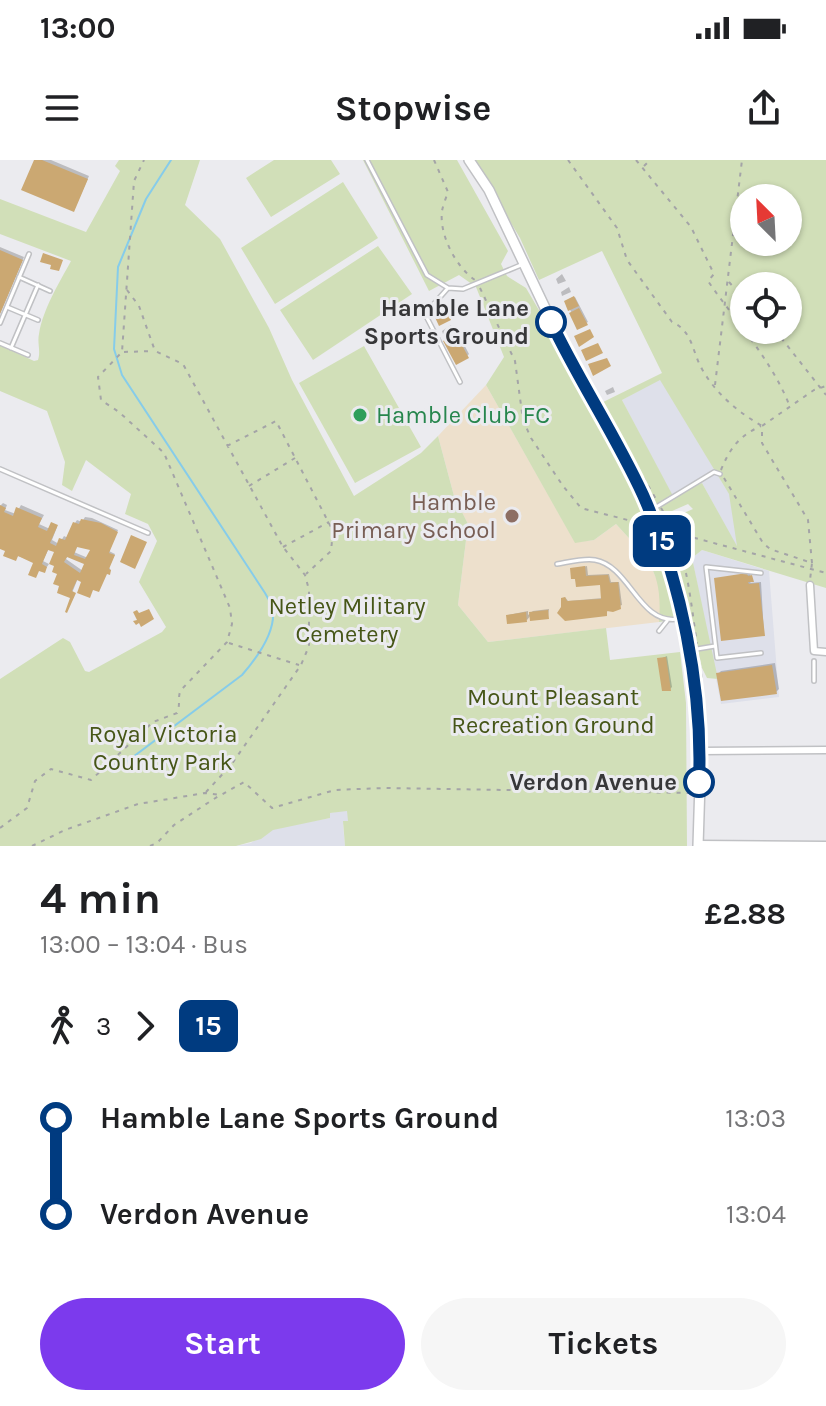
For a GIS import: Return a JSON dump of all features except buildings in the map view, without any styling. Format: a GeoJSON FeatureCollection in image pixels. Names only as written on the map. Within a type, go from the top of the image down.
{"type":"FeatureCollection","features":[{"type":"Feature","properties":{"kind":"main road"},"geometry":{"type":"LineString","coordinates":[[469,160],[489,190],[565,350],[649,511],[673,574],[698,707],[701,751],[698,845]]}},
{"type":"Feature","properties":{"kind":"street"},"geometry":{"type":"LineString","coordinates":[[810,585],[814,661]]}},
{"type":"Feature","properties":{"kind":"street"},"geometry":{"type":"LineString","coordinates":[[814,651],[826,652]]}},
{"type":"Feature","properties":{"kind":"street"},"geometry":{"type":"LineString","coordinates":[[701,751],[826,750]]}},
{"type":"Feature","properties":{"kind":"street"},"geometry":{"type":"LineString","coordinates":[[698,845],[826,845]]}},
{"type":"Feature","properties":{"kind":"lane"},"geometry":{"type":"LineString","coordinates":[[367,160],[427,275],[448,288],[463,289],[525,264]]}},
{"type":"Feature","properties":{"kind":"lane"},"geometry":{"type":"LineString","coordinates":[[0,323],[29,254]]}},
{"type":"Feature","properties":{"kind":"lane"},"geometry":{"type":"LineString","coordinates":[[19,277],[50,291]]}},
{"type":"Feature","properties":{"kind":"lane"},"geometry":{"type":"LineString","coordinates":[[11,348],[38,285]]}},
{"type":"Feature","properties":{"kind":"lane"},"geometry":{"type":"LineString","coordinates":[[448,288],[425,314],[460,382]]}},
{"type":"Feature","properties":{"kind":"lane"},"geometry":{"type":"LineString","coordinates":[[7,307],[38,320]]}},
{"type":"Feature","properties":{"kind":"lane"},"geometry":{"type":"LineString","coordinates":[[0,343],[28,355]]}},
{"type":"Feature","properties":{"kind":"lane"},"geometry":{"type":"LineString","coordinates":[[0,469],[148,533]]}},
{"type":"Feature","properties":{"kind":"lane"},"geometry":{"type":"LineString","coordinates":[[649,511],[714,472],[720,474]]}},
{"type":"Feature","properties":{"kind":"lane"},"geometry":{"type":"LineString","coordinates":[[557,564],[593,559],[608,564],[655,615],[667,621],[681,618]]}},
{"type":"Feature","properties":{"kind":"lane"},"geometry":{"type":"LineString","coordinates":[[761,573],[706,567],[717,658],[761,653]]}},
{"type":"Feature","properties":{"kind":"lane"},"geometry":{"type":"LineString","coordinates":[[659,631],[667,621]]}},
{"type":"Feature","properties":{"kind":"lane"},"geometry":{"type":"LineString","coordinates":[[688,651],[715,646]]}},
{"type":"Feature","properties":{"kind":"lane"},"geometry":{"type":"LineString","coordinates":[[814,661],[814,681]]}},
{"type":"Feature","properties":{"kind":"path"},"geometry":{"type":"LineString","coordinates":[[434,160],[448,192],[442,211],[443,228],[458,267],[478,282],[515,361],[523,420],[531,438],[581,508],[826,573]]}},
{"type":"Feature","properties":{"kind":"path"},"geometry":{"type":"LineString","coordinates":[[568,160],[617,228],[627,260],[672,322],[679,325],[694,346],[701,368],[736,411],[762,426]]}},
{"type":"Feature","properties":{"kind":"path"},"geometry":{"type":"LineString","coordinates":[[636,160],[691,227],[714,274],[708,281],[765,357],[790,407]]}},
{"type":"Feature","properties":{"kind":"path"},"geometry":{"type":"LineString","coordinates":[[643,167],[650,160]]}},
{"type":"Feature","properties":{"kind":"path"},"geometry":{"type":"LineString","coordinates":[[715,386],[742,160]]}},
{"type":"Feature","properties":{"kind":"path"},"geometry":{"type":"LineString","coordinates":[[127,289],[139,306],[155,351]]}},
{"type":"Feature","properties":{"kind":"path"},"geometry":{"type":"LineString","coordinates":[[786,344],[826,395]]}},
{"type":"Feature","properties":{"kind":"path"},"geometry":{"type":"LineString","coordinates":[[122,352],[155,351],[183,364],[283,547],[305,575],[309,590],[309,646],[301,665],[231,765],[205,793]]}},
{"type":"Feature","properties":{"kind":"path"},"geometry":{"type":"LineString","coordinates":[[812,563],[770,549],[763,543],[720,474],[732,445],[749,431],[826,386]]}},
{"type":"Feature","properties":{"kind":"path"},"geometry":{"type":"LineString","coordinates":[[226,446],[276,421],[333,531],[331,551],[305,575]]}},
{"type":"Feature","properties":{"kind":"path"},"geometry":{"type":"LineString","coordinates":[[762,426],[762,443],[808,520],[812,563],[810,585]]}},
{"type":"Feature","properties":{"kind":"path"},"geometry":{"type":"LineString","coordinates":[[249,486],[296,457]]}},
{"type":"Feature","properties":{"kind":"path"},"geometry":{"type":"LineString","coordinates":[[637,467],[675,532]]}},
{"type":"Feature","properties":{"kind":"path"},"geometry":{"type":"LineString","coordinates":[[283,547],[330,521]]}},
{"type":"Feature","properties":{"kind":"path"},"geometry":{"type":"LineString","coordinates":[[227,642],[301,665]]}},
{"type":"Feature","properties":{"kind":"path"},"geometry":{"type":"LineString","coordinates":[[150,846],[174,825],[244,782],[272,808],[335,790],[384,788],[692,793],[693,784]]}},
{"type":"Feature","properties":{"kind":"path"},"geometry":{"type":"LineString","coordinates":[[32,846],[65,830],[138,804],[205,793],[221,795]]}},
{"type":"Feature","properties":{"kind":"shaded area"},"geometry":{"type":"Polygon","coordinates":[[[660,379],[757,540],[738,549],[702,483],[673,498],[622,400],[660,379]]]}},
{"type":"Feature","properties":{"kind":"shaded area","name":"Hamble Primary School"},"geometry":{"type":"Polygon","coordinates":[[[486,385],[575,542],[594,540],[616,524],[648,559],[662,592],[659,622],[488,642],[458,605],[468,524],[454,496],[438,436],[486,385]]]}},
{"type":"Feature","properties":{"kind":"shaded area"},"geometry":{"type":"Polygon","coordinates":[[[702,550],[769,571],[779,697],[721,704],[692,558],[702,550]]]}},
{"type":"Feature","properties":{"kind":"shaded area"},"geometry":{"type":"Polygon","coordinates":[[[366,806],[343,825],[345,846],[236,846],[251,843],[271,829],[330,818],[330,813],[366,806]]]}},
{"type":"Feature","properties":{"kind":"green space"},"geometry":{"type":"Polygon","coordinates":[[[119,160],[200,160],[185,205],[220,239],[354,496],[421,453],[438,436],[454,496],[468,524],[458,605],[488,642],[606,628],[610,660],[680,652],[686,703],[687,846],[345,846],[343,821],[348,821],[347,811],[330,813],[330,818],[273,830],[261,839],[236,846],[0,846],[0,679],[63,638],[70,642],[85,671],[89,672],[166,627],[139,582],[157,541],[148,524],[125,514],[131,494],[86,460],[72,491],[62,485],[65,462],[47,411],[0,391],[0,345],[38,360],[44,315],[71,261],[0,234],[0,199],[86,232],[120,171],[115,166],[119,160]]]}},
{"type":"Feature","properties":{"kind":"green space"},"geometry":{"type":"Polygon","coordinates":[[[274,160],[331,160],[340,174],[271,217],[246,178],[274,160]]]}},
{"type":"Feature","properties":{"kind":"green space"},"geometry":{"type":"Polygon","coordinates":[[[363,160],[457,160],[508,251],[501,264],[507,276],[526,288],[595,406],[662,373],[602,251],[539,280],[520,238],[473,160],[826,160],[826,588],[702,550],[692,558],[718,679],[707,678],[691,618],[659,622],[656,578],[645,557],[616,524],[594,540],[575,543],[486,385],[504,357],[476,287],[459,275],[429,291],[363,160]],[[660,380],[622,400],[673,496],[702,483],[737,546],[729,494],[660,380]],[[647,499],[656,525],[693,509],[688,504],[663,515],[647,499]]]}},
{"type":"Feature","properties":{"kind":"green space"},"geometry":{"type":"Polygon","coordinates":[[[343,182],[378,238],[275,304],[241,248],[343,182]]]}},
{"type":"Feature","properties":{"kind":"green space"},"geometry":{"type":"Polygon","coordinates":[[[378,246],[412,294],[313,360],[280,310],[378,246]]]}},
{"type":"Feature","properties":{"kind":"green space","name":"Hamble Club FC"},"geometry":{"type":"Polygon","coordinates":[[[364,346],[421,447],[355,483],[299,383],[364,346]]]}},
{"type":"Feature","properties":{"kind":"waterway"},"geometry":{"type":"LineString","coordinates":[[113,772],[242,675],[263,646],[273,619],[265,593],[122,375],[114,349],[118,267],[146,199],[171,160]]}},
{"type":"Feature","properties":{"kind":"bus line","name":"15"},"geometry":{"type":"LineString","coordinates":[[551,322],[642,493],[673,574],[698,707],[701,751],[699,782]]}},
{"type":"Feature","properties":{"kind":"place","name":"Hamble Lane Sports Ground"},"geometry":{"type":"Point","coordinates":[551,322]}},
{"type":"Feature","properties":{"kind":"place","name":"Hamble Club FC"},"geometry":{"type":"Point","coordinates":[360,415]}},
{"type":"Feature","properties":{"kind":"place","name":"Hamble Primary School"},"geometry":{"type":"Point","coordinates":[512,516]}},
{"type":"Feature","properties":{"kind":"place","name":"Verdon Avenue"},"geometry":{"type":"Point","coordinates":[699,782]}},
{"type":"Feature","properties":{"kind":"park label","name":"Netley Military Cemetery"},"geometry":{"type":"Point","coordinates":[347,620]}},
{"type":"Feature","properties":{"kind":"park label","name":"Mount Pleasant Recreation Ground"},"geometry":{"type":"Point","coordinates":[553,711]}},
{"type":"Feature","properties":{"kind":"park label","name":"Royal Victoria Country Park"},"geometry":{"type":"Point","coordinates":[163,748]}}]}
